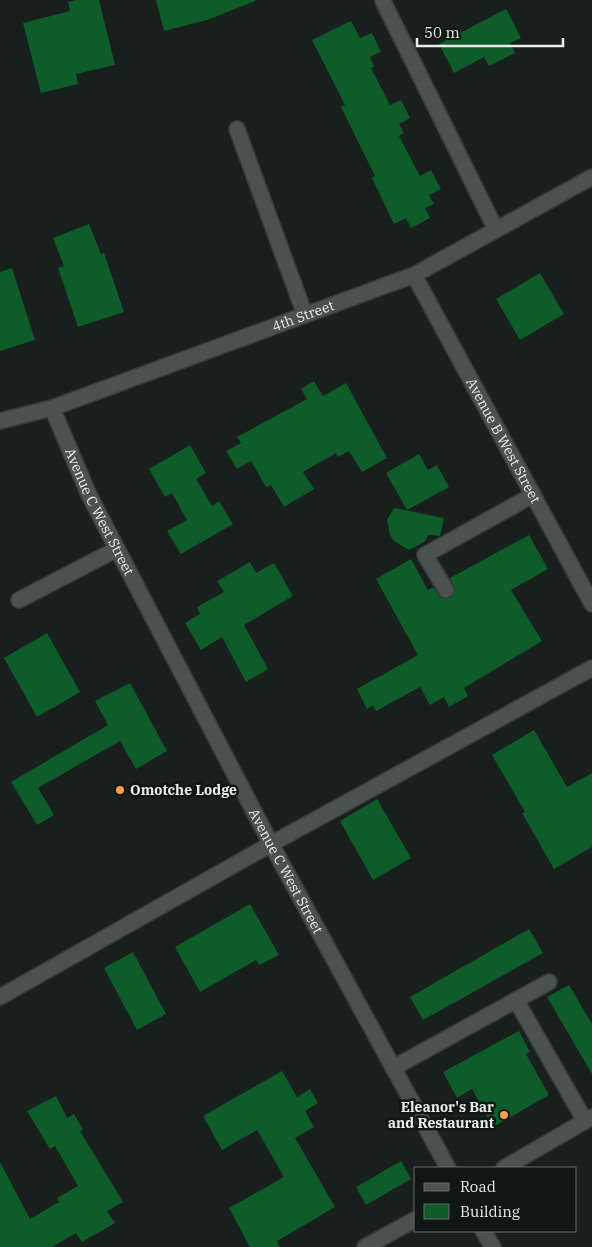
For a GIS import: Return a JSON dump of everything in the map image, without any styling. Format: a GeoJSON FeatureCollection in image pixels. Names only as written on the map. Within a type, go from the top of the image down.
{"type":"FeatureCollection","features":[{"type":"Feature","properties":{"kind":"street"},"geometry":{"type":"LineString","coordinates":[[383,1],[496,230]]}},
{"type":"Feature","properties":{"kind":"street"},"geometry":{"type":"LineString","coordinates":[[237,128],[305,315]]}},
{"type":"Feature","properties":{"kind":"street","name":"4th Street"},"geometry":{"type":"LineString","coordinates":[[0,421],[52,408],[414,276],[592,177]]}},
{"type":"Feature","properties":{"kind":"street","name":"Avenue B West Street"},"geometry":{"type":"LineString","coordinates":[[414,276],[592,604]]}},
{"type":"Feature","properties":{"kind":"street","name":"Avenue C West Street"},"geometry":{"type":"LineString","coordinates":[[52,408],[89,495],[270,844],[447,1167]]}},
{"type":"Feature","properties":{"kind":"street"},"geometry":{"type":"LineString","coordinates":[[446,590],[425,555],[533,495]]}},
{"type":"Feature","properties":{"kind":"street"},"geometry":{"type":"LineString","coordinates":[[19,600],[117,549]]}},
{"type":"Feature","properties":{"kind":"street"},"geometry":{"type":"LineString","coordinates":[[0,997],[270,844],[592,668]]}},
{"type":"Feature","properties":{"kind":"street"},"geometry":{"type":"LineString","coordinates":[[393,1068],[549,982]]}},
{"type":"Feature","properties":{"kind":"street"},"geometry":{"type":"LineString","coordinates":[[506,1167],[588,1119],[516,1000]]}},
{"type":"Feature","properties":{"kind":"street"},"geometry":{"type":"LineString","coordinates":[[365,1247],[414,1220]]}},
{"type":"Feature","properties":{"kind":"street"},"geometry":{"type":"LineString","coordinates":[[485,1232],[493,1247]]}},
{"type":"Feature","properties":{"kind":"building"},"geometry":{"type":"Polygon","coordinates":[[[99,0],[115,65],[76,74],[78,84],[41,93],[23,23],[70,11],[68,2],[99,0]]]}},
{"type":"Feature","properties":{"kind":"building"},"geometry":{"type":"Polygon","coordinates":[[[156,0],[255,1],[207,20],[164,31],[156,0]]]}},
{"type":"Feature","properties":{"kind":"building"},"geometry":{"type":"Polygon","coordinates":[[[506,9],[521,38],[510,43],[515,53],[489,66],[484,57],[454,73],[439,44],[506,9]]]}},
{"type":"Feature","properties":{"kind":"building"},"geometry":{"type":"Polygon","coordinates":[[[351,21],[360,38],[372,33],[381,52],[370,57],[374,67],[371,68],[390,105],[401,100],[410,118],[399,124],[404,133],[399,136],[420,176],[431,170],[441,189],[429,195],[434,204],[425,208],[430,218],[411,228],[406,218],[394,224],[372,178],[375,176],[341,107],[345,105],[312,40],[351,21]]]}},
{"type":"Feature","properties":{"kind":"building"},"geometry":{"type":"Polygon","coordinates":[[[89,224],[101,254],[104,253],[124,312],[78,327],[58,268],[64,266],[53,238],[89,224]]]}},
{"type":"Feature","properties":{"kind":"building"},"geometry":{"type":"Polygon","coordinates":[[[12,268],[35,340],[0,351],[0,272],[12,268]]]}},
{"type":"Feature","properties":{"kind":"building"},"geometry":{"type":"Polygon","coordinates":[[[540,273],[564,314],[520,340],[496,299],[540,273]]]}},
{"type":"Feature","properties":{"kind":"building"},"geometry":{"type":"Polygon","coordinates":[[[314,381],[323,396],[346,383],[387,458],[362,472],[349,451],[338,457],[336,453],[303,472],[314,489],[284,507],[271,485],[266,487],[251,461],[237,469],[226,451],[241,443],[237,437],[307,399],[301,389],[314,381]]]}},
{"type":"Feature","properties":{"kind":"building"},"geometry":{"type":"Polygon","coordinates":[[[190,445],[206,473],[196,479],[212,506],[219,501],[233,524],[181,554],[167,531],[187,520],[172,493],[165,497],[149,469],[190,445]]]}},
{"type":"Feature","properties":{"kind":"building"},"geometry":{"type":"Polygon","coordinates":[[[419,454],[428,470],[437,465],[449,487],[407,510],[386,473],[419,454]]]}},
{"type":"Feature","properties":{"kind":"building"},"geometry":{"type":"Polygon","coordinates":[[[394,508],[444,518],[440,536],[429,535],[424,542],[409,550],[394,541],[390,535],[387,520],[394,508]]]}},
{"type":"Feature","properties":{"kind":"building"},"geometry":{"type":"Polygon","coordinates":[[[529,535],[548,569],[511,590],[542,641],[464,688],[468,696],[449,707],[444,697],[430,705],[420,687],[376,711],[373,705],[367,709],[357,689],[418,655],[376,579],[411,559],[428,590],[433,587],[441,598],[450,598],[455,589],[450,578],[529,535]]]}},
{"type":"Feature","properties":{"kind":"building"},"geometry":{"type":"Polygon","coordinates":[[[250,562],[256,573],[274,563],[293,596],[244,625],[268,669],[246,682],[222,637],[201,650],[185,623],[200,614],[197,607],[224,592],[217,581],[250,562]]]}},
{"type":"Feature","properties":{"kind":"building"},"geometry":{"type":"Polygon","coordinates":[[[47,633],[80,692],[37,717],[4,658],[47,633]]]}},
{"type":"Feature","properties":{"kind":"building"},"geometry":{"type":"Polygon","coordinates":[[[130,683],[167,751],[136,769],[120,741],[38,788],[54,815],[37,825],[11,782],[108,725],[95,701],[130,683]]]}},
{"type":"Feature","properties":{"kind":"building"},"geometry":{"type":"Polygon","coordinates":[[[534,730],[567,787],[592,773],[592,847],[554,869],[522,813],[525,812],[492,755],[534,730]]]}},
{"type":"Feature","properties":{"kind":"building"},"geometry":{"type":"Polygon","coordinates":[[[377,799],[411,858],[373,880],[340,821],[377,799]]]}},
{"type":"Feature","properties":{"kind":"building"},"geometry":{"type":"Polygon","coordinates":[[[250,904],[279,955],[259,965],[256,960],[200,992],[175,947],[250,904]]]}},
{"type":"Feature","properties":{"kind":"building"},"geometry":{"type":"Polygon","coordinates":[[[529,929],[543,953],[423,1020],[410,997],[529,929]]]}},
{"type":"Feature","properties":{"kind":"building"},"geometry":{"type":"Polygon","coordinates":[[[133,952],[166,1014],[137,1030],[104,968],[133,952]]]}},
{"type":"Feature","properties":{"kind":"building"},"geometry":{"type":"Polygon","coordinates":[[[569,985],[592,1024],[592,1074],[547,997],[569,985]]]}},
{"type":"Feature","properties":{"kind":"building"},"geometry":{"type":"Polygon","coordinates":[[[519,1031],[530,1052],[526,1054],[549,1095],[493,1127],[472,1089],[457,1098],[443,1072],[519,1031]]]}},
{"type":"Feature","properties":{"kind":"building"},"geometry":{"type":"Polygon","coordinates":[[[282,1071],[297,1097],[310,1089],[318,1103],[305,1111],[314,1127],[295,1138],[335,1207],[277,1241],[280,1247],[250,1247],[229,1208],[284,1177],[257,1130],[222,1150],[203,1116],[282,1071]]]}},
{"type":"Feature","properties":{"kind":"building"},"geometry":{"type":"Polygon","coordinates":[[[56,1096],[67,1118],[74,1114],[83,1130],[80,1131],[123,1202],[107,1211],[115,1223],[82,1242],[76,1233],[52,1247],[0,1247],[0,1162],[30,1219],[59,1202],[57,1198],[78,1186],[55,1146],[50,1149],[27,1111],[56,1096]]]}},
{"type":"Feature","properties":{"kind":"building"},"geometry":{"type":"Polygon","coordinates":[[[401,1161],[411,1179],[366,1205],[356,1187],[401,1161]]]}},
{"type":"Feature","properties":{"kind":"place","name":"Omotche Lodge"},"geometry":{"type":"Point","coordinates":[120,790]}},
{"type":"Feature","properties":{"kind":"place","name":"Eleanor's Bar and Restaurant"},"geometry":{"type":"Point","coordinates":[504,1115]}}]}
